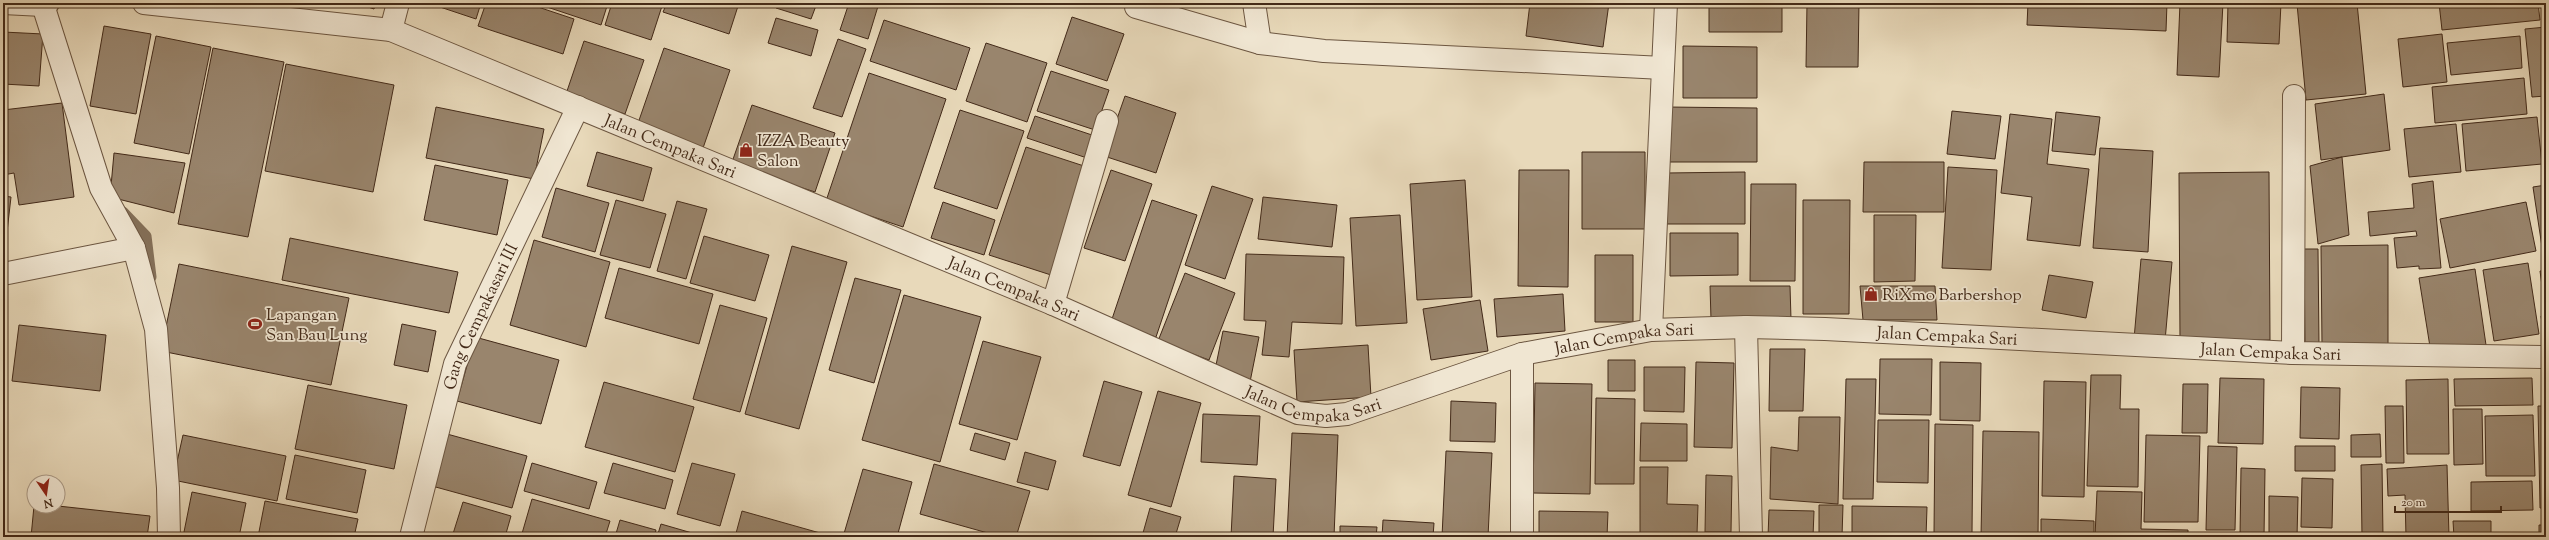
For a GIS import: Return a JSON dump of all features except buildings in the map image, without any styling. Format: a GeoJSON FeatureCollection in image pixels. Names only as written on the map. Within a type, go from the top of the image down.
{"type":"FeatureCollection","features":[{"type":"Feature","properties":{"kind":"street"},"geometry":{"type":"LineString","coordinates":[[3,3],[46,4],[101,188],[134,248],[156,329],[168,488],[169,537]]}},
{"type":"Feature","properties":{"kind":"street","name":"Jalan Cempaka Sari"},"geometry":{"type":"LineString","coordinates":[[144,3],[391,30],[1053,304],[1298,413],[1326,416],[1347,414],[1522,354],[1651,330],[1746,327],[1825,329],[2293,353],[2546,357]]}},
{"type":"Feature","properties":{"kind":"street"},"geometry":{"type":"LineString","coordinates":[[391,30],[398,3]]}},
{"type":"Feature","properties":{"kind":"street"},"geometry":{"type":"LineString","coordinates":[[1254,3],[1260,43]]}},
{"type":"Feature","properties":{"kind":"street"},"geometry":{"type":"LineString","coordinates":[[1651,330],[1666,3]]}},
{"type":"Feature","properties":{"kind":"street"},"geometry":{"type":"LineString","coordinates":[[1136,7],[1260,43],[1324,51],[1663,68]]}},
{"type":"Feature","properties":{"kind":"street"},"geometry":{"type":"LineString","coordinates":[[2293,353],[2294,96]]}},
{"type":"Feature","properties":{"kind":"street","name":"Gang Cempakasari III"},"geometry":{"type":"LineString","coordinates":[[411,537],[455,364],[578,107]]}},
{"type":"Feature","properties":{"kind":"street"},"geometry":{"type":"LineString","coordinates":[[1053,304],[1107,121]]}},
{"type":"Feature","properties":{"kind":"street"},"geometry":{"type":"LineString","coordinates":[[3,274],[134,248]]}},
{"type":"Feature","properties":{"kind":"street"},"geometry":{"type":"LineString","coordinates":[[1746,327],[1751,537]]}},
{"type":"Feature","properties":{"kind":"street"},"geometry":{"type":"LineString","coordinates":[[1522,354],[1522,537]]}},
{"type":"Feature","properties":{"kind":"waterway"},"geometry":{"type":"LineString","coordinates":[[123,212],[146,236],[151,277]]}},
{"type":"Feature","properties":{"kind":"place","name":"IZZA Beauty Salon"},"geometry":{"type":"Point","coordinates":[746,150]}},
{"type":"Feature","properties":{"kind":"place","name":"RiXmo Barbershop"},"geometry":{"type":"Point","coordinates":[1871,294]}},
{"type":"Feature","properties":{"kind":"place","name":"Lapangan San Bau Lung"},"geometry":{"type":"Point","coordinates":[255,324]}}]}
